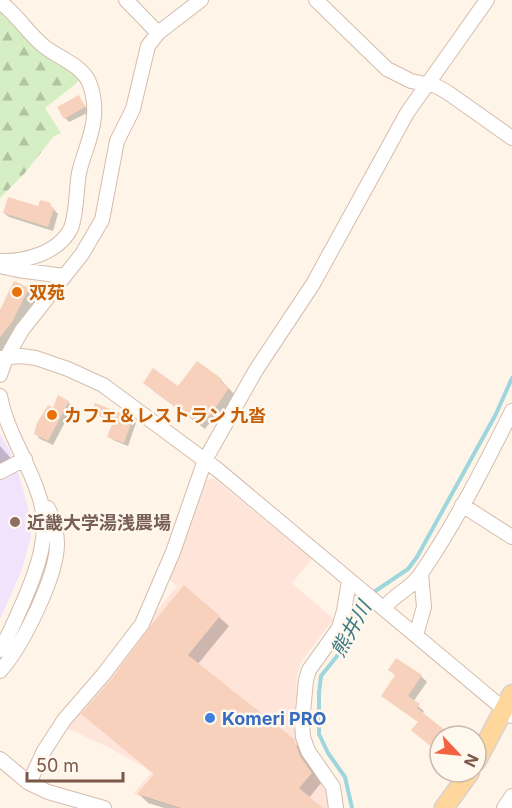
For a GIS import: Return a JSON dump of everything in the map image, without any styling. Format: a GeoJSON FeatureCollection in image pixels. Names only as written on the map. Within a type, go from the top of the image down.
{"type":"FeatureCollection","features":[{"type":"Feature","properties":{"kind":"main road"},"geometry":{"type":"LineString","coordinates":[[488,742],[509,707]]}},
{"type":"Feature","properties":{"kind":"main road"},"geometry":{"type":"LineString","coordinates":[[450,806],[463,784]]}},
{"type":"Feature","properties":{"kind":"street"},"geometry":{"type":"LineString","coordinates":[[126,0],[158,33]]}},
{"type":"Feature","properties":{"kind":"street"},"geometry":{"type":"LineString","coordinates":[[0,375],[3,358],[86,248],[102,220],[117,141],[133,109],[148,46],[158,33],[201,0]]}},
{"type":"Feature","properties":{"kind":"street"},"geometry":{"type":"LineString","coordinates":[[316,0],[387,69],[411,81],[436,87],[460,100],[512,138]]}},
{"type":"Feature","properties":{"kind":"street"},"geometry":{"type":"LineString","coordinates":[[29,783],[44,751],[64,720],[103,675],[142,624],[173,552],[205,460],[256,370],[313,284],[407,113],[488,0]]}},
{"type":"Feature","properties":{"kind":"street"},"geometry":{"type":"LineString","coordinates":[[0,2],[38,42],[84,74],[89,82],[95,114],[79,174],[71,227],[56,245],[45,252],[18,261],[0,262]]}},
{"type":"Feature","properties":{"kind":"street"},"geometry":{"type":"LineString","coordinates":[[0,262],[6,268],[64,276]]}},
{"type":"Feature","properties":{"kind":"street"},"geometry":{"type":"LineString","coordinates":[[3,358],[21,356],[36,358],[69,369],[103,386],[205,460],[381,607],[509,707]]}},
{"type":"Feature","properties":{"kind":"street"},"geometry":{"type":"LineString","coordinates":[[0,396],[6,421],[38,492],[49,510],[57,545],[45,590],[19,647],[0,670]]}},
{"type":"Feature","properties":{"kind":"street"},"geometry":{"type":"LineString","coordinates":[[381,607],[410,586],[421,574],[462,505],[512,411]]}},
{"type":"Feature","properties":{"kind":"street"},"geometry":{"type":"LineString","coordinates":[[0,472],[25,459]]}},
{"type":"Feature","properties":{"kind":"street"},"geometry":{"type":"LineString","coordinates":[[0,650],[40,558],[44,524],[38,492]]}},
{"type":"Feature","properties":{"kind":"street"},"geometry":{"type":"LineString","coordinates":[[462,505],[512,537]]}},
{"type":"Feature","properties":{"kind":"street"},"geometry":{"type":"LineString","coordinates":[[416,635],[424,607],[421,574]]}},
{"type":"Feature","properties":{"kind":"street"},"geometry":{"type":"LineString","coordinates":[[336,808],[333,787],[308,751],[303,737],[302,723],[309,670],[339,628],[355,585]]}},
{"type":"Feature","properties":{"kind":"street"},"geometry":{"type":"LineString","coordinates":[[0,759],[29,783],[48,792],[104,808]]}},
{"type":"Feature","properties":{"kind":"street"},"geometry":{"type":"LineString","coordinates":[[504,808],[512,796]]}},
{"type":"Feature","properties":{"kind":"shaded area","name":"近畿大学湯浅農場"},"geometry":{"type":"Polygon","coordinates":[[[0,434],[9,449],[21,481],[28,508],[31,536],[21,572],[0,619],[0,434]]]}},
{"type":"Feature","properties":{"kind":"shaded area"},"geometry":{"type":"Polygon","coordinates":[[[213,478],[312,559],[292,583],[334,619],[301,662],[297,676],[296,708],[296,719],[325,789],[329,808],[178,808],[133,794],[151,773],[143,766],[104,745],[62,726],[177,586],[168,578],[207,480],[213,478]]]}},
{"type":"Feature","properties":{"kind":"green space"},"geometry":{"type":"Polygon","coordinates":[[[0,8],[44,53],[76,73],[78,82],[45,108],[61,133],[54,136],[24,174],[0,198],[0,8]]]}},
{"type":"Feature","properties":{"kind":"building"},"geometry":{"type":"Polygon","coordinates":[[[79,95],[85,107],[64,119],[57,107],[79,95]]]}},
{"type":"Feature","properties":{"kind":"building"},"geometry":{"type":"Polygon","coordinates":[[[8,197],[38,206],[40,200],[51,203],[50,206],[54,208],[48,227],[3,213],[8,197]]]}},
{"type":"Feature","properties":{"kind":"building"},"geometry":{"type":"Polygon","coordinates":[[[14,281],[29,288],[12,322],[0,337],[0,310],[14,281]]]}},
{"type":"Feature","properties":{"kind":"building"},"geometry":{"type":"Polygon","coordinates":[[[197,361],[222,379],[220,381],[229,388],[209,417],[205,414],[198,423],[143,383],[153,368],[178,386],[197,361]]]}},
{"type":"Feature","properties":{"kind":"building","name":"カフェ＆レストラン 九沓"},"geometry":{"type":"Polygon","coordinates":[[[58,395],[69,401],[48,441],[34,434],[37,423],[48,405],[53,408],[58,395]]]}},
{"type":"Feature","properties":{"kind":"building"},"geometry":{"type":"Polygon","coordinates":[[[95,403],[133,418],[124,443],[107,437],[113,422],[91,412],[95,403]]]}},
{"type":"Feature","properties":{"kind":"building"},"geometry":{"type":"Polygon","coordinates":[[[184,585],[220,616],[188,655],[294,739],[300,756],[312,773],[299,788],[323,808],[181,808],[137,794],[154,774],[81,714],[110,681],[184,585]]]}},
{"type":"Feature","properties":{"kind":"building"},"geometry":{"type":"Polygon","coordinates":[[[396,658],[422,675],[408,696],[420,704],[417,708],[437,724],[428,724],[428,744],[411,730],[418,722],[381,696],[395,675],[388,670],[396,658]]]}},
{"type":"Feature","properties":{"kind":"waterway","name":"熊井川"},"geometry":{"type":"LineString","coordinates":[[371,594],[408,569],[417,557],[496,414],[512,378]]}},
{"type":"Feature","properties":{"kind":"waterway","name":"熊井川"},"geometry":{"type":"LineString","coordinates":[[352,808],[345,777],[328,753],[319,734],[319,693],[321,676],[346,645],[366,599]]}},
{"type":"Feature","properties":{"kind":"place","name":"双苑"},"geometry":{"type":"Point","coordinates":[17,292]}},
{"type":"Feature","properties":{"kind":"place","name":"カフェ＆レストラン 九沓"},"geometry":{"type":"Point","coordinates":[52,415]}},
{"type":"Feature","properties":{"kind":"place","name":"近畿大学湯浅農場"},"geometry":{"type":"Point","coordinates":[15,522]}},
{"type":"Feature","properties":{"kind":"place","name":"Komeri PRO"},"geometry":{"type":"Point","coordinates":[210,718]}}]}
